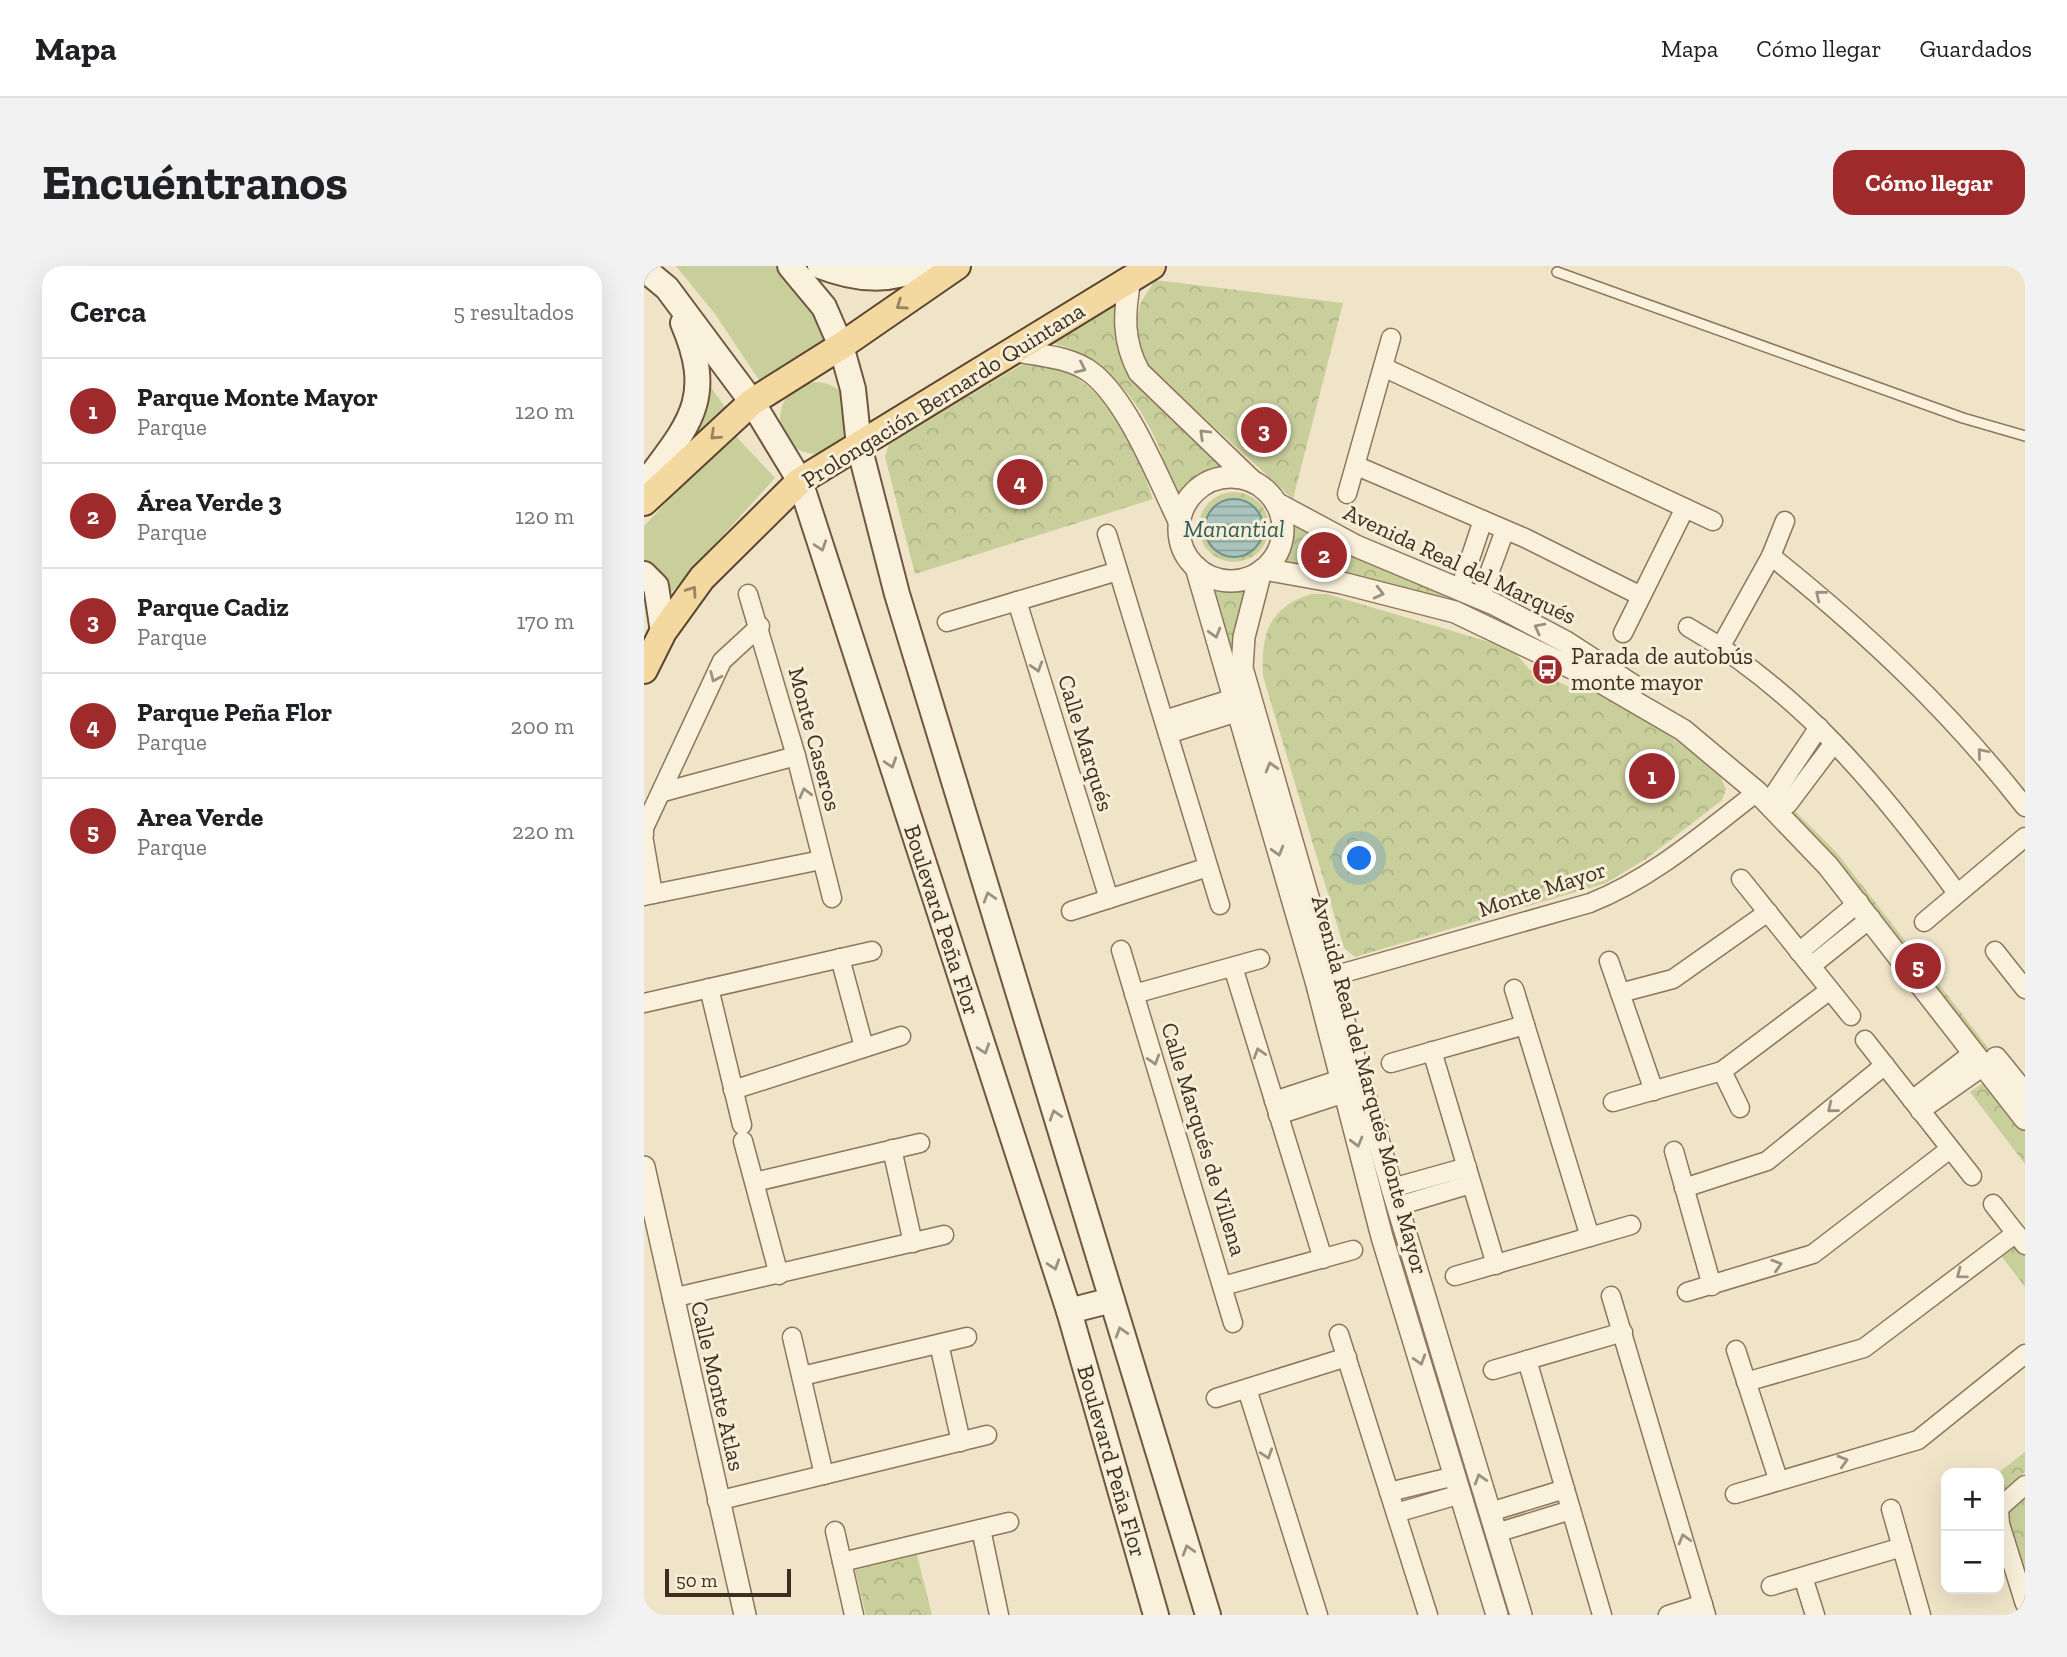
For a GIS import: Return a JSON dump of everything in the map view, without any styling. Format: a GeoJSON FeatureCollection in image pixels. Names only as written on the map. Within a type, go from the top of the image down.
{"type":"FeatureCollection","features":[{"type":"Feature","properties":{"kind":"main road","name":"Boulevard Peña Flor"},"geometry":{"type":"LineString","coordinates":[[790,266],[824,307],[841,346],[853,389],[859,446],[897,594],[1208,1615]]}},
{"type":"Feature","properties":{"kind":"main road"},"geometry":{"type":"LineString","coordinates":[[820,266],[846,276],[878,279],[908,275],[926,266]]}},
{"type":"Feature","properties":{"kind":"main road"},"geometry":{"type":"LineString","coordinates":[[644,502],[752,402],[841,346],[957,266]]}},
{"type":"Feature","properties":{"kind":"main road","name":"Boulevard Peña Flor"},"geometry":{"type":"LineString","coordinates":[[644,269],[667,288],[752,402],[800,481],[1069,1311],[1156,1615]]}},
{"type":"Feature","properties":{"kind":"main road","name":"Prolongación Bernardo Quintana"},"geometry":{"type":"LineString","coordinates":[[644,670],[663,632],[702,578],[800,481],[1141,273]]}},
{"type":"Feature","properties":{"kind":"main road"},"geometry":{"type":"LineString","coordinates":[[644,485],[685,432],[699,394],[695,352],[667,288]]}},
{"type":"Feature","properties":{"kind":"main road"},"geometry":{"type":"LineString","coordinates":[[644,574],[656,586],[663,632]]}},
{"type":"Feature","properties":{"kind":"main road"},"geometry":{"type":"LineString","coordinates":[[1069,1311],[1112,1300]]}},
{"type":"Feature","properties":{"kind":"street"},"geometry":{"type":"LineString","coordinates":[[1141,273],[1124,326],[1128,351],[1139,372],[1276,503],[1283,531],[1278,552],[1263,570],[1238,581],[1223,580],[1196,567],[1186,554],[1180,523],[1184,507],[1206,483],[1221,478],[1253,482]]}},
{"type":"Feature","properties":{"kind":"street"},"geometry":{"type":"LineString","coordinates":[[1347,494],[1391,338]]}},
{"type":"Feature","properties":{"kind":"street"},"geometry":{"type":"LineString","coordinates":[[1015,351],[1062,359],[1092,373],[1123,410],[1180,523]]}},
{"type":"Feature","properties":{"kind":"street"},"geometry":{"type":"LineString","coordinates":[[1383,367],[1713,521]]}},
{"type":"Feature","properties":{"kind":"street"},"geometry":{"type":"LineString","coordinates":[[1357,466],[1505,530],[1641,596]]}},
{"type":"Feature","properties":{"kind":"street","name":"Avenida Real del Marqués"},"geometry":{"type":"LineString","coordinates":[[1276,503],[1356,546],[1480,598],[1566,642],[1693,725],[1836,857],[2025,1094]]}},
{"type":"Feature","properties":{"kind":"street"},"geometry":{"type":"LineString","coordinates":[[1623,633],[1685,508]]}},
{"type":"Feature","properties":{"kind":"street"},"geometry":{"type":"LineString","coordinates":[[1460,589],[1483,520]]}},
{"type":"Feature","properties":{"kind":"street"},"geometry":{"type":"LineString","coordinates":[[1721,646],[1772,556],[1785,521]]}},
{"type":"Feature","properties":{"kind":"street"},"geometry":{"type":"LineString","coordinates":[[1480,598],[1505,530]]}},
{"type":"Feature","properties":{"kind":"street"},"geometry":{"type":"LineString","coordinates":[[1107,534],[1220,905]]}},
{"type":"Feature","properties":{"kind":"street"},"geometry":{"type":"LineString","coordinates":[[1772,556],[1846,616],[1916,681],[1980,751],[2025,807]]}},
{"type":"Feature","properties":{"kind":"street","name":"Avenida Real del Marqués Monte Mayor"},"geometry":{"type":"LineString","coordinates":[[1196,567],[1236,705],[1395,1197],[1521,1615]]}},
{"type":"Feature","properties":{"kind":"street","name":"Avenida Real del Marqués"},"geometry":{"type":"LineString","coordinates":[[1263,570],[1342,583],[1455,612],[1597,680],[1684,730],[1773,796],[1865,910],[2025,1119]]}},
{"type":"Feature","properties":{"kind":"street","name":"Avenida Real del Marqués Monte Mayor"},"geometry":{"type":"LineString","coordinates":[[1263,570],[1244,637],[1242,668],[1323,979],[1343,1086],[1382,1237],[1497,1615]]}},
{"type":"Feature","properties":{"kind":"street"},"geometry":{"type":"LineString","coordinates":[[947,622],[1118,571]]}},
{"type":"Feature","properties":{"kind":"street","name":"Monte Caseros"},"geometry":{"type":"LineString","coordinates":[[748,594],[760,626],[796,756],[832,898]]}},
{"type":"Feature","properties":{"kind":"street","name":"Calle Marqués"},"geometry":{"type":"LineString","coordinates":[[1017,601],[1109,899]]}},
{"type":"Feature","properties":{"kind":"street"},"geometry":{"type":"LineString","coordinates":[[644,835],[722,662],[760,626]]}},
{"type":"Feature","properties":{"kind":"street"},"geometry":{"type":"LineString","coordinates":[[1688,627],[1756,670],[1819,727],[1902,821],[1957,893]]}},
{"type":"Feature","properties":{"kind":"street"},"geometry":{"type":"LineString","coordinates":[[1166,727],[1236,705]]}},
{"type":"Feature","properties":{"kind":"street"},"geometry":{"type":"LineString","coordinates":[[1773,796],[1819,727]]}},
{"type":"Feature","properties":{"kind":"street"},"geometry":{"type":"LineString","coordinates":[[1773,796],[1834,743]]}},
{"type":"Feature","properties":{"kind":"street"},"geometry":{"type":"LineString","coordinates":[[663,792],[796,756]]}},
{"type":"Feature","properties":{"kind":"street","name":"Monte Mayor"},"geometry":{"type":"LineString","coordinates":[[1323,979],[1617,892],[1773,796]]}},
{"type":"Feature","properties":{"kind":"street"},"geometry":{"type":"LineString","coordinates":[[1924,922],[2025,837]]}},
{"type":"Feature","properties":{"kind":"street"},"geometry":{"type":"LineString","coordinates":[[644,841],[649,895],[821,860]]}},
{"type":"Feature","properties":{"kind":"street"},"geometry":{"type":"LineString","coordinates":[[1071,911],[1208,867]]}},
{"type":"Feature","properties":{"kind":"street"},"geometry":{"type":"LineString","coordinates":[[1741,879],[1851,1016]]}},
{"type":"Feature","properties":{"kind":"street"},"geometry":{"type":"LineString","coordinates":[[1799,952],[1865,910]]}},
{"type":"Feature","properties":{"kind":"street"},"geometry":{"type":"LineString","coordinates":[[1811,967],[1865,910]]}},
{"type":"Feature","properties":{"kind":"street"},"geometry":{"type":"LineString","coordinates":[[1620,993],[1673,979],[1768,912]]}},
{"type":"Feature","properties":{"kind":"street","name":"Calle Marqués de Villena"},"geometry":{"type":"LineString","coordinates":[[1121,950],[1223,1286],[1353,1250]]}},
{"type":"Feature","properties":{"kind":"street"},"geometry":{"type":"LineString","coordinates":[[644,1003],[872,951]]}},
{"type":"Feature","properties":{"kind":"street"},"geometry":{"type":"LineString","coordinates":[[1995,951],[2022,979]]}},
{"type":"Feature","properties":{"kind":"street"},"geometry":{"type":"LineString","coordinates":[[840,958],[864,1047]]}},
{"type":"Feature","properties":{"kind":"street"},"geometry":{"type":"LineString","coordinates":[[1134,995],[1260,958]]}},
{"type":"Feature","properties":{"kind":"street"},"geometry":{"type":"LineString","coordinates":[[1609,961],[1654,1091]]}},
{"type":"Feature","properties":{"kind":"street"},"geometry":{"type":"LineString","coordinates":[[1233,967],[1323,1259]]}},
{"type":"Feature","properties":{"kind":"street"},"geometry":{"type":"LineString","coordinates":[[709,988],[742,1133],[779,1275]]}},
{"type":"Feature","properties":{"kind":"street"},"geometry":{"type":"LineString","coordinates":[[1514,989],[1590,1237]]}},
{"type":"Feature","properties":{"kind":"street"},"geometry":{"type":"LineString","coordinates":[[1613,1102],[1722,1071],[1830,990]]}},
{"type":"Feature","properties":{"kind":"street"},"geometry":{"type":"LineString","coordinates":[[1391,1063],[1525,1025]]}},
{"type":"Feature","properties":{"kind":"street"},"geometry":{"type":"LineString","coordinates":[[733,1090],[901,1036]]}},
{"type":"Feature","properties":{"kind":"street"},"geometry":{"type":"LineString","coordinates":[[1865,1040],[1972,1176]]}},
{"type":"Feature","properties":{"kind":"street"},"geometry":{"type":"LineString","coordinates":[[1432,1051],[1496,1265]]}},
{"type":"Feature","properties":{"kind":"street"},"geometry":{"type":"LineString","coordinates":[[1916,1106],[1979,1059]]}},
{"type":"Feature","properties":{"kind":"street"},"geometry":{"type":"LineString","coordinates":[[1684,1188],[1767,1161],[1885,1065]]}},
{"type":"Feature","properties":{"kind":"street"},"geometry":{"type":"LineString","coordinates":[[1722,1071],[1740,1108]]}},
{"type":"Feature","properties":{"kind":"street"},"geometry":{"type":"LineString","coordinates":[[1276,1108],[1343,1086]]}},
{"type":"Feature","properties":{"kind":"street"},"geometry":{"type":"LineString","coordinates":[[755,1182],[920,1143]]}},
{"type":"Feature","properties":{"kind":"street"},"geometry":{"type":"LineString","coordinates":[[892,1149],[913,1243]]}},
{"type":"Feature","properties":{"kind":"street"},"geometry":{"type":"LineString","coordinates":[[1687,1292],[1813,1254],[1950,1149]]}},
{"type":"Feature","properties":{"kind":"street"},"geometry":{"type":"LineString","coordinates":[[1674,1151],[1712,1286]]}},
{"type":"Feature","properties":{"kind":"street","name":"Calle Monte Atlas"},"geometry":{"type":"LineString","coordinates":[[644,1167],[649,1210],[745,1615]]}},
{"type":"Feature","properties":{"kind":"street"},"geometry":{"type":"LineString","coordinates":[[1395,1197],[1469,1176]]}},
{"type":"Feature","properties":{"kind":"street"},"geometry":{"type":"LineString","coordinates":[[1746,1382],[1864,1348],[2020,1239],[1993,1204]]}},
{"type":"Feature","properties":{"kind":"street"},"geometry":{"type":"LineString","coordinates":[[1455,1276],[1631,1225]]}},
{"type":"Feature","properties":{"kind":"street"},"geometry":{"type":"LineString","coordinates":[[672,1298],[944,1235]]}},
{"type":"Feature","properties":{"kind":"street"},"geometry":{"type":"LineString","coordinates":[[1223,1286],[1233,1323]]}},
{"type":"Feature","properties":{"kind":"street"},"geometry":{"type":"LineString","coordinates":[[1611,1296],[1704,1610],[1668,1615]]}},
{"type":"Feature","properties":{"kind":"street"},"geometry":{"type":"LineString","coordinates":[[1493,1370],[1623,1332]]}},
{"type":"Feature","properties":{"kind":"street"},"geometry":{"type":"LineString","coordinates":[[1339,1334],[1428,1615]]}},
{"type":"Feature","properties":{"kind":"street"},"geometry":{"type":"LineString","coordinates":[[792,1337],[824,1475]]}},
{"type":"Feature","properties":{"kind":"street"},"geometry":{"type":"LineString","coordinates":[[802,1376],[967,1337]]}},
{"type":"Feature","properties":{"kind":"street"},"geometry":{"type":"LineString","coordinates":[[939,1343],[961,1442]]}},
{"type":"Feature","properties":{"kind":"street"},"geometry":{"type":"LineString","coordinates":[[1736,1350],[1778,1479]]}},
{"type":"Feature","properties":{"kind":"street"},"geometry":{"type":"LineString","coordinates":[[1735,1493],[1918,1440],[2025,1354]]}},
{"type":"Feature","properties":{"kind":"street"},"geometry":{"type":"LineString","coordinates":[[1216,1398],[1347,1357]]}},
{"type":"Feature","properties":{"kind":"street"},"geometry":{"type":"LineString","coordinates":[[1527,1360],[1602,1615]]}},
{"type":"Feature","properties":{"kind":"street"},"geometry":{"type":"LineString","coordinates":[[1247,1389],[1318,1615]]}},
{"type":"Feature","properties":{"kind":"street"},"geometry":{"type":"LineString","coordinates":[[717,1500],[988,1435]]}},
{"type":"Feature","properties":{"kind":"street"},"geometry":{"type":"LineString","coordinates":[[1389,1492],[1458,1485]]}},
{"type":"Feature","properties":{"kind":"street"},"geometry":{"type":"LineString","coordinates":[[1396,1513],[1458,1485]]}},
{"type":"Feature","properties":{"kind":"street"},"geometry":{"type":"LineString","coordinates":[[2004,1504],[2025,1485]]}},
{"type":"Feature","properties":{"kind":"street"},"geometry":{"type":"LineString","coordinates":[[1490,1512],[1565,1489]]}},
{"type":"Feature","properties":{"kind":"street"},"geometry":{"type":"LineString","coordinates":[[1891,1509],[1921,1615]]}},
{"type":"Feature","properties":{"kind":"street"},"geometry":{"type":"LineString","coordinates":[[1496,1533],[1571,1510]]}},
{"type":"Feature","properties":{"kind":"street"},"geometry":{"type":"LineString","coordinates":[[842,1562],[1009,1522]]}},
{"type":"Feature","properties":{"kind":"street"},"geometry":{"type":"LineString","coordinates":[[2004,1527],[2025,1604]]}},
{"type":"Feature","properties":{"kind":"street"},"geometry":{"type":"LineString","coordinates":[[981,1529],[999,1615]]}},
{"type":"Feature","properties":{"kind":"street"},"geometry":{"type":"LineString","coordinates":[[835,1531],[855,1615]]}},
{"type":"Feature","properties":{"kind":"street"},"geometry":{"type":"LineString","coordinates":[[1771,1586],[1902,1547]]}},
{"type":"Feature","properties":{"kind":"street"},"geometry":{"type":"LineString","coordinates":[[1803,1577],[1815,1615]]}},
{"type":"Feature","properties":{"kind":"lane"},"geometry":{"type":"LineString","coordinates":[[1557,272],[1950,414],[2025,436]]}},
{"type":"Feature","properties":{"kind":"green space"},"geometry":{"type":"Polygon","coordinates":[[[676,266],[777,266],[813,309],[828,341],[765,382],[759,380],[715,314],[676,266]]]}},
{"type":"Feature","properties":{"kind":"green space"},"geometry":{"type":"Polygon","coordinates":[[[1155,280],[1343,303],[1293,499],[1142,361],[1136,323],[1141,302],[1155,280]]]}},
{"type":"Feature","properties":{"kind":"green space"},"geometry":{"type":"Polygon","coordinates":[[[1115,299],[1118,348],[1124,363],[1224,465],[1196,480],[1181,496],[1170,480],[1151,429],[1129,395],[1100,366],[1083,355],[1045,342],[1115,299]]]}},
{"type":"Feature","properties":{"kind":"green space"},"geometry":{"type":"Polygon","coordinates":[[[1021,365],[1059,368],[1096,394],[1121,425],[1139,461],[1153,499],[915,574],[885,457],[889,444],[1021,365]]]}},
{"type":"Feature","properties":{"kind":"green space"},"geometry":{"type":"Polygon","coordinates":[[[707,382],[728,411],[676,462],[705,413],[707,382]]]}},
{"type":"Feature","properties":{"kind":"green space"},"geometry":{"type":"Polygon","coordinates":[[[816,382],[836,388],[846,398],[852,418],[846,438],[836,448],[816,454],[796,448],[786,438],[780,418],[786,398],[796,388],[816,382]]]}},
{"type":"Feature","properties":{"kind":"green space"},"geometry":{"type":"Polygon","coordinates":[[[732,432],[775,478],[669,595],[644,560],[644,526],[732,432]]]}},
{"type":"Feature","properties":{"kind":"green space","name":"Manantial"},"geometry":{"type":"Polygon","coordinates":[[[1234,492],[1259,502],[1269,527],[1259,552],[1234,562],[1209,552],[1199,527],[1209,502],[1234,492]]]}},
{"type":"Feature","properties":{"kind":"green space"},"geometry":{"type":"Polygon","coordinates":[[[1287,515],[1453,599],[1277,564],[1286,546],[1287,515]]]}},
{"type":"Feature","properties":{"kind":"green space"},"geometry":{"type":"Polygon","coordinates":[[[1206,579],[1229,585],[1252,583],[1238,677],[1206,579]]]}},
{"type":"Feature","properties":{"kind":"green space"},"geometry":{"type":"Polygon","coordinates":[[[1311,594],[1327,594],[1493,643],[1513,650],[1529,669],[1578,691],[1598,690],[1661,729],[1718,772],[1726,789],[1722,800],[1646,859],[1606,883],[1355,957],[1344,948],[1263,676],[1264,647],[1270,624],[1285,607],[1311,594]]]}},
{"type":"Feature","properties":{"kind":"green space"},"geometry":{"type":"Polygon","coordinates":[[[1760,792],[1776,792],[1837,853],[2025,1095],[2025,1118],[1760,792]]]}},
{"type":"Feature","properties":{"kind":"green space"},"geometry":{"type":"Polygon","coordinates":[[[1988,1079],[2025,1128],[2025,1164],[1970,1092],[1988,1079]]]}},
{"type":"Feature","properties":{"kind":"green space"},"geometry":{"type":"Polygon","coordinates":[[[2014,1240],[2025,1255],[2025,1287],[1999,1253],[2014,1240]]]}},
{"type":"Feature","properties":{"kind":"green space"},"geometry":{"type":"Polygon","coordinates":[[[2025,1452],[2025,1472],[2004,1490],[2004,1468],[2025,1452]]]}},
{"type":"Feature","properties":{"kind":"green space"},"geometry":{"type":"Polygon","coordinates":[[[2025,1489],[2025,1594],[2004,1521],[2004,1504],[2025,1489]]]}},
{"type":"Feature","properties":{"kind":"green space"},"geometry":{"type":"Polygon","coordinates":[[[917,1555],[932,1615],[866,1615],[855,1570],[917,1555]]]}},
{"type":"Feature","properties":{"kind":"water","name":"Manantial"},"geometry":{"type":"Polygon","coordinates":[[[1228,499],[1240,499],[1255,507],[1263,522],[1263,534],[1255,549],[1240,557],[1228,557],[1213,549],[1205,534],[1205,522],[1213,507],[1228,499]]]}},
{"type":"Feature","properties":{"kind":"place","name":"Parque Cadiz"},"geometry":{"type":"Point","coordinates":[1264,430]}},
{"type":"Feature","properties":{"kind":"place","name":"Parque Peña Flor"},"geometry":{"type":"Point","coordinates":[1020,482]}},
{"type":"Feature","properties":{"kind":"place","name":"Área Verde 3"},"geometry":{"type":"Point","coordinates":[1324,555]}},
{"type":"Feature","properties":{"kind":"place","name":"Parada de autobús monte mayor"},"geometry":{"type":"Point","coordinates":[1548,669]}},
{"type":"Feature","properties":{"kind":"place","name":"Parque Monte Mayor"},"geometry":{"type":"Point","coordinates":[1652,776]}},
{"type":"Feature","properties":{"kind":"place","name":"Area Verde"},"geometry":{"type":"Point","coordinates":[1918,966]}}]}
